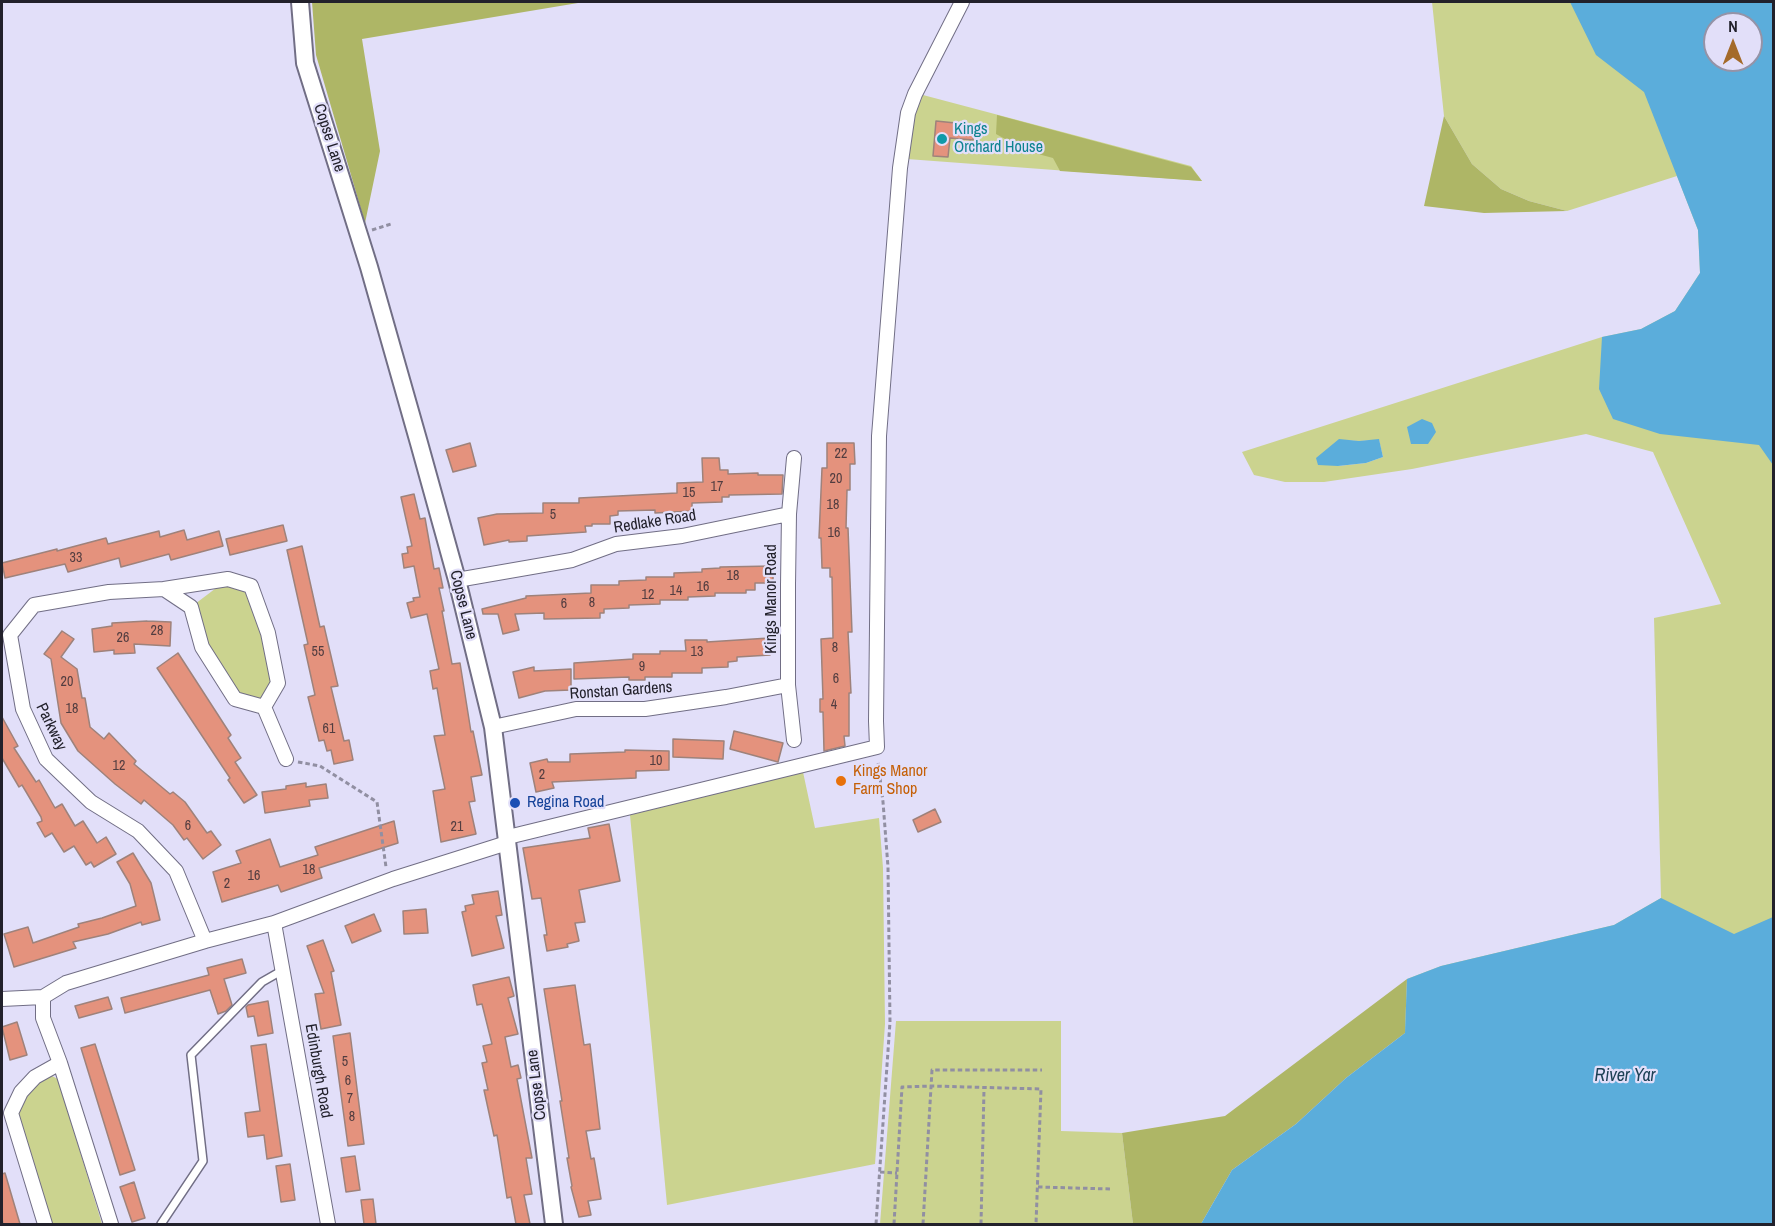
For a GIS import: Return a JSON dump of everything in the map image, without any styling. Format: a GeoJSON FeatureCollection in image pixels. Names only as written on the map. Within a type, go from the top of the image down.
{"type":"FeatureCollection","features":[{"type":"Feature","properties":{"kind":"street","name":"Copse Lane"},"geometry":{"type":"LineString","coordinates":[[300,2],[305,63],[369,267],[457,580],[493,727],[554,1224]]}},
{"type":"Feature","properties":{"kind":"street"},"geometry":{"type":"LineString","coordinates":[[2,999],[43,997],[66,983],[205,941],[274,923],[508,840],[878,747],[876,721],[879,436],[900,168],[908,113],[915,94],[962,2]]}},
{"type":"Feature","properties":{"kind":"street","name":"Kings Manor Road"},"geometry":{"type":"LineString","coordinates":[[794,458],[789,514],[788,685],[794,740]]}},
{"type":"Feature","properties":{"kind":"street","name":"Redlake Road"},"geometry":{"type":"LineString","coordinates":[[457,580],[572,560],[616,544],[682,536],[789,514]]}},
{"type":"Feature","properties":{"kind":"street","name":"Parkway"},"geometry":{"type":"LineString","coordinates":[[205,941],[176,871],[138,831],[91,802],[46,759],[23,709],[10,635],[34,604],[109,592],[164,589],[228,579],[251,586],[268,633],[278,683],[264,707]]}},
{"type":"Feature","properties":{"kind":"street"},"geometry":{"type":"LineString","coordinates":[[164,589],[191,607],[202,647],[235,699],[264,707],[286,759]]}},
{"type":"Feature","properties":{"kind":"street","name":"Ronstan Gardens"},"geometry":{"type":"LineString","coordinates":[[493,727],[576,709],[645,709],[788,685]]}},
{"type":"Feature","properties":{"kind":"street","name":"Edinburgh Road"},"geometry":{"type":"LineString","coordinates":[[274,923],[328,1224]]}},
{"type":"Feature","properties":{"kind":"street"},"geometry":{"type":"LineString","coordinates":[[43,997],[43,1018],[60,1063],[111,1224]]}},
{"type":"Feature","properties":{"kind":"street"},"geometry":{"type":"LineString","coordinates":[[45,1224],[11,1113],[21,1092],[35,1077],[60,1063]]}},
{"type":"Feature","properties":{"kind":"lane"},"geometry":{"type":"LineString","coordinates":[[161,1224],[203,1161],[191,1055],[262,982],[283,970]]}},
{"type":"Feature","properties":{"kind":"path"},"geometry":{"type":"LineString","coordinates":[[876,1224],[890,1011],[888,867],[878,747]]}},
{"type":"Feature","properties":{"kind":"path"},"geometry":{"type":"LineString","coordinates":[[286,759],[320,766],[377,802],[385,864],[393,879]]}},
{"type":"Feature","properties":{"kind":"path"},"geometry":{"type":"LineString","coordinates":[[923,1224],[932,1070],[1042,1070]]}},
{"type":"Feature","properties":{"kind":"path"},"geometry":{"type":"LineString","coordinates":[[894,1224],[902,1087],[932,1086],[1041,1089],[1036,1224]]}},
{"type":"Feature","properties":{"kind":"path"},"geometry":{"type":"LineString","coordinates":[[981,1224],[984,1089]]}},
{"type":"Feature","properties":{"kind":"path"},"geometry":{"type":"LineString","coordinates":[[880,1172],[897,1173]]}},
{"type":"Feature","properties":{"kind":"path"},"geometry":{"type":"LineString","coordinates":[[1038,1187],[1111,1189]]}},
{"type":"Feature","properties":{"kind":"green space"},"geometry":{"type":"Polygon","coordinates":[[[312,2],[584,2],[362,39],[380,151],[365,223],[316,55],[312,2]]]}},
{"type":"Feature","properties":{"kind":"green space"},"geometry":{"type":"Polygon","coordinates":[[[1432,2],[1624,2],[1699,6],[1773,2],[1773,992],[1201,1224],[1405,1033],[1407,979],[1441,966],[1614,925],[1661,898],[1654,618],[1721,604],[1653,452],[1586,434],[1412,469],[1324,482],[1285,482],[1254,475],[1242,452],[1602,337],[1641,329],[1675,311],[1700,273],[1698,230],[1677,176],[1567,211],[1529,201],[1501,189],[1472,164],[1444,116],[1432,2]],[[1339,440],[1338,466],[1366,463],[1383,457],[1379,440],[1339,440]]]}},
{"type":"Feature","properties":{"kind":"green space"},"geometry":{"type":"Polygon","coordinates":[[[923,95],[1191,166],[1202,181],[907,159],[914,116],[923,95]]]}},
{"type":"Feature","properties":{"kind":"green space"},"geometry":{"type":"Polygon","coordinates":[[[997,115],[1191,167],[1202,181],[1060,171],[1053,158],[1027,151],[996,134],[997,115]]]}},
{"type":"Feature","properties":{"kind":"green space"},"geometry":{"type":"Polygon","coordinates":[[[1444,116],[1472,164],[1501,189],[1529,201],[1567,211],[1484,213],[1424,206],[1444,116]]]}},
{"type":"Feature","properties":{"kind":"green space"},"geometry":{"type":"Polygon","coordinates":[[[228,579],[251,586],[278,683],[264,707],[235,699],[202,647],[191,607],[228,579]]]}},
{"type":"Feature","properties":{"kind":"green space"},"geometry":{"type":"Polygon","coordinates":[[[803,772],[815,828],[879,818],[883,868],[885,1024],[875,1164],[667,1205],[630,815],[803,772]]]}},
{"type":"Feature","properties":{"kind":"green space"},"geometry":{"type":"Polygon","coordinates":[[[1407,979],[1405,1033],[1346,1078],[1296,1124],[1232,1170],[1201,1224],[1133,1224],[1122,1133],[1225,1116],[1407,979]]]}},
{"type":"Feature","properties":{"kind":"green space"},"geometry":{"type":"Polygon","coordinates":[[[896,1021],[1061,1021],[1061,1131],[1122,1133],[1133,1224],[880,1224],[896,1021]]]}},
{"type":"Feature","properties":{"kind":"green space"},"geometry":{"type":"Polygon","coordinates":[[[45,1076],[58,1079],[102,1224],[52,1224],[16,1110],[19,1102],[45,1076]]]}},
{"type":"Feature","properties":{"kind":"water"},"geometry":{"type":"Polygon","coordinates":[[[1570,2],[1773,2],[1773,465],[1759,445],[1660,434],[1613,419],[1599,389],[1602,337],[1641,329],[1675,311],[1700,273],[1698,230],[1644,92],[1596,55],[1570,2]]]}},
{"type":"Feature","properties":{"kind":"water"},"geometry":{"type":"Polygon","coordinates":[[[1422,419],[1432,423],[1436,432],[1428,444],[1411,444],[1407,427],[1422,419]]]}},
{"type":"Feature","properties":{"kind":"water"},"geometry":{"type":"Polygon","coordinates":[[[1339,439],[1359,441],[1379,439],[1383,457],[1366,463],[1338,466],[1318,465],[1316,458],[1339,439]]]}},
{"type":"Feature","properties":{"kind":"water","name":"River Yar"},"geometry":{"type":"Polygon","coordinates":[[[1661,898],[1734,934],[1773,917],[1773,1224],[1201,1224],[1232,1170],[1296,1124],[1346,1078],[1405,1033],[1407,979],[1441,966],[1614,925],[1661,898]]]}},
{"type":"Feature","properties":{"kind":"building","name":"Kings Orchard House"},"geometry":{"type":"Polygon","coordinates":[[[936,121],[975,125],[973,140],[950,138],[948,157],[933,156],[936,121]]]}},
{"type":"Feature","properties":{"kind":"building"},"geometry":{"type":"Polygon","coordinates":[[[470,443],[476,466],[453,472],[446,450],[470,443]]]}},
{"type":"Feature","properties":{"kind":"building"},"geometry":{"type":"Polygon","coordinates":[[[827,443],[854,443],[855,464],[850,464],[846,528],[848,528],[852,632],[848,632],[851,693],[849,693],[849,736],[844,736],[845,746],[824,751],[823,712],[820,712],[820,699],[823,699],[821,639],[833,638],[832,577],[830,577],[830,568],[822,568],[821,538],[819,538],[822,468],[827,468],[827,443]]]}},
{"type":"Feature","properties":{"kind":"building"},"geometry":{"type":"Polygon","coordinates":[[[702,458],[719,458],[720,470],[728,470],[728,474],[783,475],[782,494],[729,495],[729,497],[722,497],[722,502],[692,503],[692,511],[655,513],[655,510],[618,511],[618,515],[610,516],[610,524],[585,526],[586,532],[527,536],[527,541],[509,542],[509,540],[484,545],[478,518],[497,514],[543,513],[543,503],[579,503],[579,498],[677,493],[677,483],[703,482],[702,458]]]}},
{"type":"Feature","properties":{"kind":"building"},"geometry":{"type":"Polygon","coordinates":[[[414,494],[420,519],[425,518],[434,569],[439,568],[443,588],[439,588],[444,611],[442,611],[452,664],[460,663],[471,732],[473,731],[482,775],[471,777],[475,801],[469,802],[476,834],[441,842],[433,791],[445,789],[434,736],[445,735],[437,688],[433,689],[430,671],[439,669],[427,614],[411,618],[407,603],[414,601],[413,598],[420,597],[414,566],[404,568],[402,554],[408,553],[407,547],[412,546],[401,497],[414,494]]]}},
{"type":"Feature","properties":{"kind":"building"},"geometry":{"type":"Polygon","coordinates":[[[283,525],[287,541],[230,555],[226,539],[283,525]]]}},
{"type":"Feature","properties":{"kind":"building"},"geometry":{"type":"Polygon","coordinates":[[[184,530],[187,540],[219,531],[223,546],[171,560],[169,554],[121,567],[119,558],[68,572],[65,564],[5,578],[2,563],[106,538],[108,544],[159,531],[160,537],[184,530]]]}},
{"type":"Feature","properties":{"kind":"building"},"geometry":{"type":"Polygon","coordinates":[[[302,546],[320,627],[324,626],[338,686],[331,687],[344,741],[349,740],[353,760],[334,764],[331,750],[327,751],[324,740],[319,741],[308,697],[315,695],[304,645],[308,644],[287,550],[302,546]]]}},
{"type":"Feature","properties":{"kind":"building"},"geometry":{"type":"Polygon","coordinates":[[[773,566],[773,583],[755,583],[755,590],[746,590],[746,593],[715,593],[715,596],[688,597],[688,600],[660,600],[660,604],[604,609],[604,613],[600,613],[600,618],[544,619],[544,613],[515,614],[519,630],[503,634],[498,614],[483,614],[482,609],[526,598],[526,596],[591,593],[591,585],[619,585],[619,581],[646,580],[646,577],[674,577],[674,573],[702,572],[702,569],[720,567],[773,566]]]}},
{"type":"Feature","properties":{"kind":"building"},"geometry":{"type":"Polygon","coordinates":[[[171,622],[170,646],[134,644],[135,653],[114,654],[114,650],[94,652],[92,629],[112,626],[112,623],[171,622]]]}},
{"type":"Feature","properties":{"kind":"building"},"geometry":{"type":"Polygon","coordinates":[[[62,631],[74,639],[61,657],[77,669],[90,727],[104,739],[109,733],[136,761],[134,764],[170,794],[173,792],[185,802],[207,833],[211,831],[221,845],[203,859],[187,838],[184,840],[173,825],[144,800],[141,804],[115,784],[78,751],[61,723],[51,659],[44,654],[62,631]]]}},
{"type":"Feature","properties":{"kind":"building"},"geometry":{"type":"Polygon","coordinates":[[[769,638],[770,655],[737,657],[737,661],[728,662],[728,667],[702,668],[702,673],[672,673],[672,677],[645,677],[645,680],[629,680],[629,677],[574,679],[574,663],[633,659],[633,654],[660,654],[660,651],[686,651],[685,640],[707,640],[707,642],[769,638]]]}},
{"type":"Feature","properties":{"kind":"building"},"geometry":{"type":"Polygon","coordinates":[[[178,653],[231,735],[228,738],[241,758],[235,762],[257,795],[244,803],[157,668],[178,653]]]}},
{"type":"Feature","properties":{"kind":"building"},"geometry":{"type":"Polygon","coordinates":[[[534,667],[534,671],[571,669],[571,690],[545,691],[519,698],[513,672],[534,667]]]}},
{"type":"Feature","properties":{"kind":"building"},"geometry":{"type":"Polygon","coordinates":[[[2,717],[18,746],[14,748],[36,782],[39,780],[55,808],[62,804],[75,826],[83,821],[97,843],[106,837],[116,854],[94,867],[91,862],[86,865],[74,846],[64,852],[52,833],[45,837],[37,823],[42,821],[41,817],[22,785],[19,787],[2,758],[2,717]]]}},
{"type":"Feature","properties":{"kind":"building"},"geometry":{"type":"Polygon","coordinates":[[[734,731],[783,743],[778,762],[730,749],[734,731]]]}},
{"type":"Feature","properties":{"kind":"building"},"geometry":{"type":"Polygon","coordinates":[[[673,739],[724,741],[723,759],[673,757],[673,739]]]}},
{"type":"Feature","properties":{"kind":"building"},"geometry":{"type":"Polygon","coordinates":[[[625,750],[669,751],[669,770],[636,771],[636,778],[552,782],[554,788],[536,792],[530,763],[547,759],[548,762],[570,762],[570,754],[625,752],[625,750]]]}},
{"type":"Feature","properties":{"kind":"building"},"geometry":{"type":"Polygon","coordinates":[[[306,783],[306,787],[326,784],[328,798],[309,800],[310,806],[265,813],[262,792],[286,789],[286,786],[306,783]]]}},
{"type":"Feature","properties":{"kind":"building"},"geometry":{"type":"Polygon","coordinates":[[[935,809],[941,822],[918,832],[913,820],[935,809]]]}},
{"type":"Feature","properties":{"kind":"building"},"geometry":{"type":"Polygon","coordinates":[[[394,821],[398,843],[319,868],[322,878],[281,892],[278,885],[222,902],[213,872],[241,863],[236,851],[270,839],[280,867],[318,855],[315,847],[394,821]]]}},
{"type":"Feature","properties":{"kind":"building"},"geometry":{"type":"Polygon","coordinates":[[[609,824],[620,881],[579,890],[585,922],[575,923],[579,941],[567,944],[568,947],[547,951],[541,898],[532,899],[523,848],[590,838],[588,828],[609,824]]]}},
{"type":"Feature","properties":{"kind":"building"},"geometry":{"type":"Polygon","coordinates":[[[133,853],[151,883],[160,920],[142,925],[141,922],[108,934],[73,942],[76,948],[14,967],[4,934],[28,927],[33,943],[79,927],[78,924],[136,906],[130,884],[117,862],[133,853]]]}},
{"type":"Feature","properties":{"kind":"building"},"geometry":{"type":"Polygon","coordinates":[[[498,891],[502,915],[496,916],[504,948],[472,956],[462,912],[466,911],[465,906],[474,904],[472,895],[498,891]]]}},
{"type":"Feature","properties":{"kind":"building"},"geometry":{"type":"Polygon","coordinates":[[[426,909],[428,933],[404,934],[403,911],[426,909]]]}},
{"type":"Feature","properties":{"kind":"building"},"geometry":{"type":"Polygon","coordinates":[[[374,914],[381,931],[352,943],[345,926],[374,914]]]}},
{"type":"Feature","properties":{"kind":"building"},"geometry":{"type":"Polygon","coordinates":[[[323,940],[334,971],[331,972],[341,1025],[321,1029],[315,994],[324,993],[307,946],[323,940]]]}},
{"type":"Feature","properties":{"kind":"building"},"geometry":{"type":"Polygon","coordinates":[[[242,959],[246,973],[224,979],[232,1005],[226,1011],[218,1014],[210,990],[125,1013],[121,998],[209,975],[207,968],[242,959]]]}},
{"type":"Feature","properties":{"kind":"building"},"geometry":{"type":"Polygon","coordinates":[[[509,977],[514,996],[508,998],[518,1034],[505,1037],[511,1067],[518,1065],[521,1078],[517,1079],[532,1158],[526,1158],[532,1194],[524,1195],[530,1224],[516,1224],[511,1197],[507,1198],[497,1135],[494,1136],[484,1090],[488,1090],[482,1063],[487,1062],[483,1046],[492,1044],[482,1004],[477,1005],[473,985],[509,977]]]}},
{"type":"Feature","properties":{"kind":"building"},"geometry":{"type":"Polygon","coordinates":[[[575,985],[584,1045],[590,1044],[600,1129],[586,1131],[591,1159],[594,1158],[601,1199],[588,1201],[591,1215],[579,1217],[571,1187],[560,1101],[562,1101],[544,989],[575,985]]]}},
{"type":"Feature","properties":{"kind":"building"},"geometry":{"type":"Polygon","coordinates":[[[108,997],[112,1009],[79,1018],[75,1006],[108,997]]]}},
{"type":"Feature","properties":{"kind":"building"},"geometry":{"type":"Polygon","coordinates":[[[268,1001],[273,1033],[258,1036],[254,1016],[248,1017],[246,1007],[268,1001]]]}},
{"type":"Feature","properties":{"kind":"building"},"geometry":{"type":"Polygon","coordinates":[[[17,1022],[27,1055],[10,1060],[2,1027],[17,1022]]]}},
{"type":"Feature","properties":{"kind":"building"},"geometry":{"type":"Polygon","coordinates":[[[350,1033],[364,1144],[348,1146],[333,1036],[350,1033]]]}},
{"type":"Feature","properties":{"kind":"building"},"geometry":{"type":"Polygon","coordinates":[[[95,1044],[135,1170],[120,1175],[81,1048],[95,1044]]]}},
{"type":"Feature","properties":{"kind":"building"},"geometry":{"type":"Polygon","coordinates":[[[266,1044],[282,1156],[267,1159],[264,1135],[248,1137],[245,1113],[260,1111],[251,1046],[266,1044]]]}},
{"type":"Feature","properties":{"kind":"building"},"geometry":{"type":"Polygon","coordinates":[[[355,1156],[360,1190],[346,1192],[341,1158],[355,1156]]]}},
{"type":"Feature","properties":{"kind":"building"},"geometry":{"type":"Polygon","coordinates":[[[290,1164],[295,1200],[281,1202],[276,1166],[290,1164]]]}},
{"type":"Feature","properties":{"kind":"building"},"geometry":{"type":"Polygon","coordinates":[[[5,1173],[20,1224],[3,1224],[2,1174],[5,1173]]]}},
{"type":"Feature","properties":{"kind":"building"},"geometry":{"type":"Polygon","coordinates":[[[134,1182],[145,1218],[132,1222],[120,1187],[134,1182]]]}},
{"type":"Feature","properties":{"kind":"building"},"geometry":{"type":"Polygon","coordinates":[[[373,1199],[376,1224],[364,1224],[361,1200],[373,1199]]]}},
{"type":"Feature","properties":{"kind":"place","name":"Kings Orchard House"},"geometry":{"type":"Point","coordinates":[942,139]}},
{"type":"Feature","properties":{"kind":"place","name":"Kings Manor Farm Shop"},"geometry":{"type":"Point","coordinates":[841,781]}},
{"type":"Feature","properties":{"kind":"place","name":"Regina Road"},"geometry":{"type":"Point","coordinates":[515,803]}}]}
